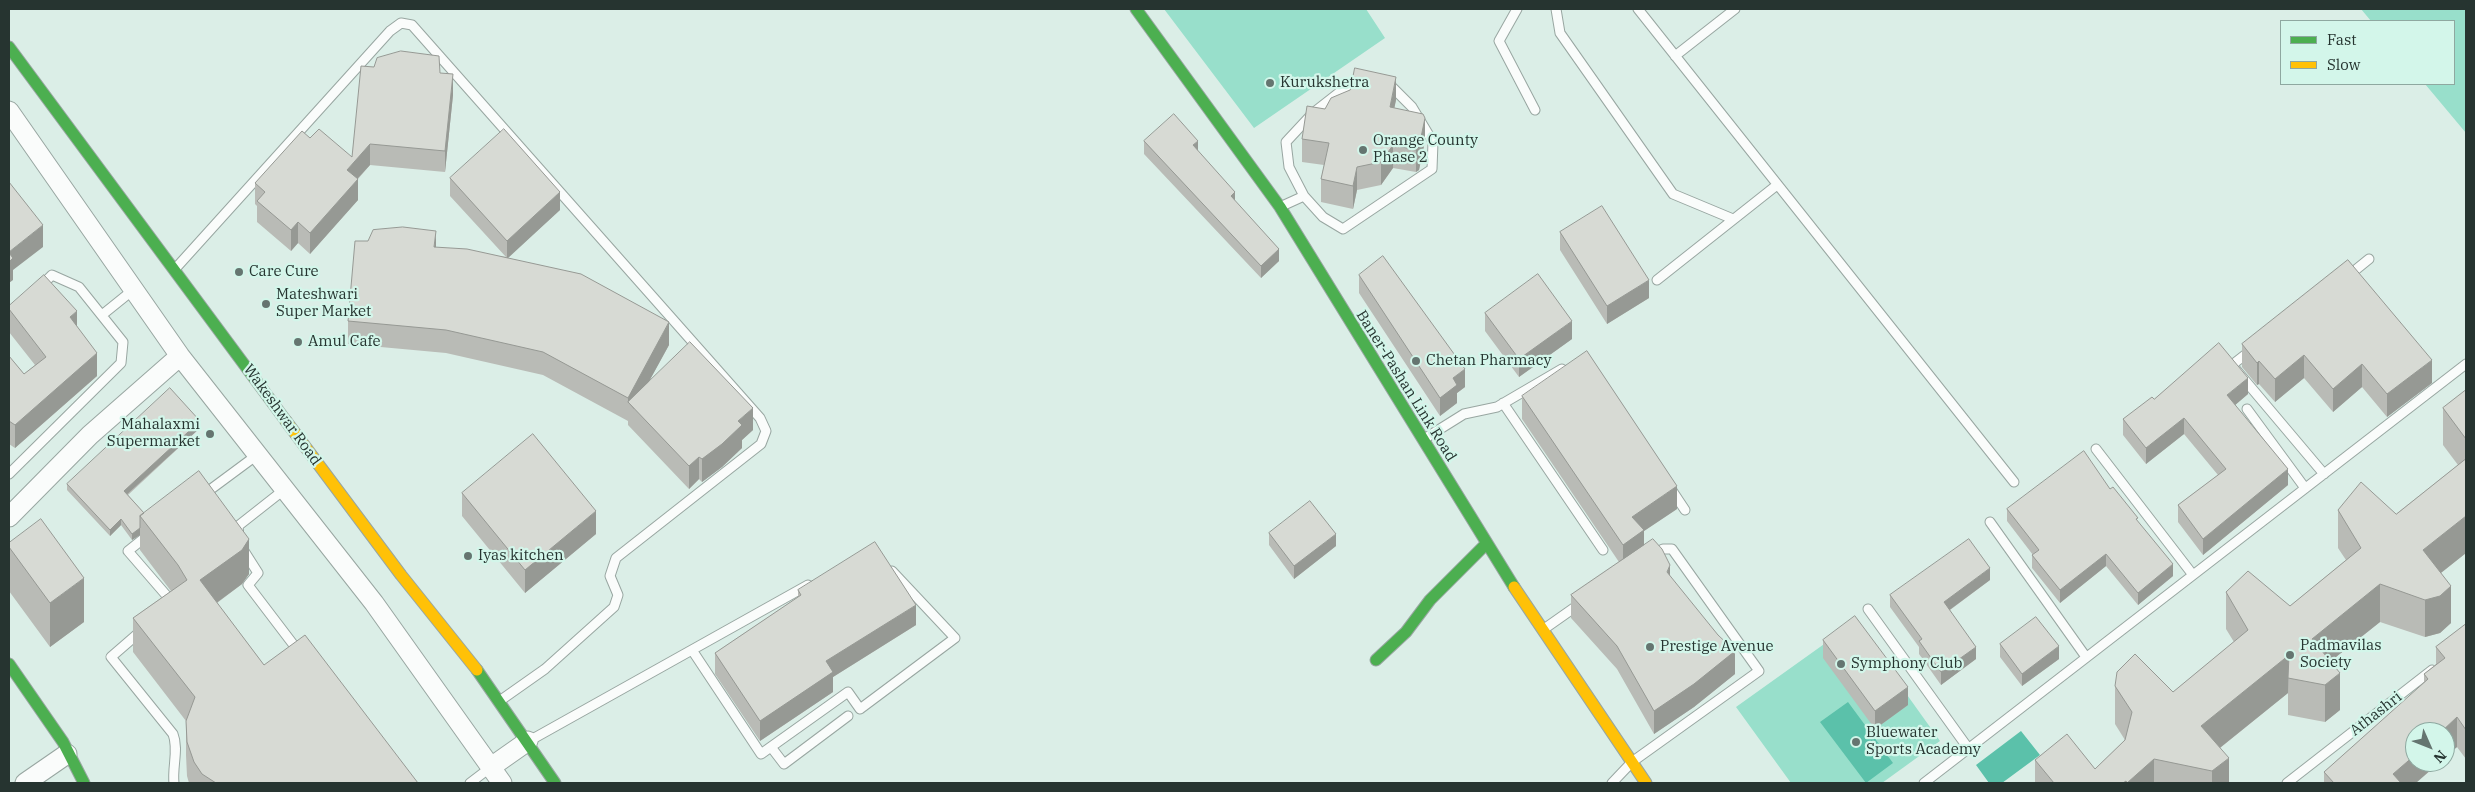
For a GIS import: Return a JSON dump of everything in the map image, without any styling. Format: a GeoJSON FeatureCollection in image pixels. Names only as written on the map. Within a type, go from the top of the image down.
{"type":"FeatureCollection","features":[{"type":"Feature","properties":{"kind":"street","name":"Baner-Pashan Link Road"},"geometry":{"type":"LineString","coordinates":[[1136,9],[1280,207],[1486,544],[1542,631],[1646,783]]}},
{"type":"Feature","properties":{"kind":"street","name":"Wakeshwar Road"},"geometry":{"type":"LineString","coordinates":[[9,47],[391,561],[466,652],[501,700],[556,783]]}},
{"type":"Feature","properties":{"kind":"street"},"geometry":{"type":"LineString","coordinates":[[9,111],[180,356],[374,603],[502,783]]}},
{"type":"Feature","properties":{"kind":"street"},"geometry":{"type":"LineString","coordinates":[[9,517],[90,435],[180,356]]}},
{"type":"Feature","properties":{"kind":"street"},"geometry":{"type":"LineString","coordinates":[[1376,660],[1406,632],[1430,600],[1486,544]]}},
{"type":"Feature","properties":{"kind":"street"},"geometry":{"type":"LineString","coordinates":[[9,664],[63,742],[84,783]]}},
{"type":"Feature","properties":{"kind":"street"},"geometry":{"type":"LineString","coordinates":[[491,767],[528,741]]}},
{"type":"Feature","properties":{"kind":"street"},"geometry":{"type":"LineString","coordinates":[[25,783],[68,754]]}},
{"type":"Feature","properties":{"kind":"lane"},"geometry":{"type":"LineString","coordinates":[[1517,9],[1499,42],[1535,110]]}},
{"type":"Feature","properties":{"kind":"lane"},"geometry":{"type":"LineString","coordinates":[[1556,9],[1560,33],[1673,194],[1733,219]]}},
{"type":"Feature","properties":{"kind":"lane"},"geometry":{"type":"LineString","coordinates":[[1638,9],[2014,482]]}},
{"type":"Feature","properties":{"kind":"lane"},"geometry":{"type":"LineString","coordinates":[[1675,56],[1735,9]]}},
{"type":"Feature","properties":{"kind":"lane"},"geometry":{"type":"LineString","coordinates":[[174,270],[390,31],[400,23],[412,25],[760,418],[766,431],[761,444],[616,558],[610,576],[618,596],[614,608],[545,669],[501,700]]}},
{"type":"Feature","properties":{"kind":"lane"},"geometry":{"type":"LineString","coordinates":[[1350,84],[1392,86],[1412,107],[1433,142],[1432,169],[1343,229],[1323,217],[1304,196],[1289,167],[1286,142],[1313,113],[1350,84]]}},
{"type":"Feature","properties":{"kind":"lane"},"geometry":{"type":"LineString","coordinates":[[1657,280],[1777,185]]}},
{"type":"Feature","properties":{"kind":"lane"},"geometry":{"type":"LineString","coordinates":[[1280,207],[1304,196]]}},
{"type":"Feature","properties":{"kind":"lane"},"geometry":{"type":"LineString","coordinates":[[2339,282],[2370,259]]}},
{"type":"Feature","properties":{"kind":"lane"},"geometry":{"type":"LineString","coordinates":[[9,474],[122,363],[123,342],[79,287],[52,275],[34,293]]}},
{"type":"Feature","properties":{"kind":"lane"},"geometry":{"type":"LineString","coordinates":[[102,315],[133,290]]}},
{"type":"Feature","properties":{"kind":"lane"},"geometry":{"type":"LineString","coordinates":[[2255,347],[2232,365],[2324,474]]}},
{"type":"Feature","properties":{"kind":"lane"},"geometry":{"type":"LineString","coordinates":[[1924,783],[2466,364]]}},
{"type":"Feature","properties":{"kind":"lane"},"geometry":{"type":"LineString","coordinates":[[1422,440],[1464,414],[1503,404],[1567,366]]}},
{"type":"Feature","properties":{"kind":"lane"},"geometry":{"type":"LineString","coordinates":[[1503,404],[1603,550]]}},
{"type":"Feature","properties":{"kind":"lane"},"geometry":{"type":"LineString","coordinates":[[2247,409],[2306,488]]}},
{"type":"Feature","properties":{"kind":"lane"},"geometry":{"type":"LineString","coordinates":[[2096,449],[2193,575]]}},
{"type":"Feature","properties":{"kind":"lane"},"geometry":{"type":"LineString","coordinates":[[197,500],[258,455]]}},
{"type":"Feature","properties":{"kind":"lane"},"geometry":{"type":"LineString","coordinates":[[1664,478],[1685,510]]}},
{"type":"Feature","properties":{"kind":"lane"},"geometry":{"type":"LineString","coordinates":[[285,489],[238,526],[239,543],[258,573],[248,585],[303,656]]}},
{"type":"Feature","properties":{"kind":"lane"},"geometry":{"type":"LineString","coordinates":[[1990,522],[2086,657]]}},
{"type":"Feature","properties":{"kind":"lane"},"geometry":{"type":"LineString","coordinates":[[158,528],[128,551],[173,603],[166,609]]}},
{"type":"Feature","properties":{"kind":"lane"},"geometry":{"type":"LineString","coordinates":[[1612,783],[1632,762],[1759,672],[1672,549],[1663,549],[1647,558]]}},
{"type":"Feature","properties":{"kind":"lane"},"geometry":{"type":"LineString","coordinates":[[692,650],[761,754],[848,692],[860,709],[955,638],[884,563]]}},
{"type":"Feature","properties":{"kind":"lane"},"geometry":{"type":"LineString","coordinates":[[528,741],[820,578]]}},
{"type":"Feature","properties":{"kind":"lane"},"geometry":{"type":"LineString","coordinates":[[1542,631],[1589,597]]}},
{"type":"Feature","properties":{"kind":"lane"},"geometry":{"type":"LineString","coordinates":[[1868,608],[1968,748]]}},
{"type":"Feature","properties":{"kind":"lane"},"geometry":{"type":"LineString","coordinates":[[146,627],[111,657],[173,734],[176,742],[174,783]]}},
{"type":"Feature","properties":{"kind":"lane","name":"Athashri"},"geometry":{"type":"LineString","coordinates":[[2287,783],[2443,662]]}},
{"type":"Feature","properties":{"kind":"lane"},"geometry":{"type":"LineString","coordinates":[[771,747],[784,764],[848,716]]}},
{"type":"Feature","properties":{"kind":"lane"},"geometry":{"type":"LineString","coordinates":[[470,783],[491,767]]}},
{"type":"Feature","properties":{"kind":"shaded area","name":"Kurukshetra"},"geometry":{"type":"Polygon","coordinates":[[[1164,9],[1366,9],[1385,38],[1254,128],[1164,9]]]}},
{"type":"Feature","properties":{"kind":"shaded area"},"geometry":{"type":"Polygon","coordinates":[[[2361,9],[2466,9],[2466,133],[2426,85],[2455,85],[2455,20],[2370,20],[2361,9]]]}},
{"type":"Feature","properties":{"kind":"shaded area","name":"Symphony Club"},"geometry":{"type":"Polygon","coordinates":[[[1855,622],[1940,741],[1882,783],[1791,783],[1736,707],[1855,622]]]}},
{"type":"Feature","properties":{"kind":"shaded area","name":"Bluewater Sports Academy"},"geometry":{"type":"Polygon","coordinates":[[[1848,702],[1893,763],[1866,783],[1820,722],[1848,702]]]}},
{"type":"Feature","properties":{"kind":"shaded area"},"geometry":{"type":"Polygon","coordinates":[[[2021,731],[2040,755],[2002,783],[1989,783],[1976,765],[2021,731]]]}},
{"type":"Feature","properties":{"kind":"building"},"geometry":{"type":"Polygon","coordinates":[[[401,51],[439,56],[440,73],[453,74],[445,151],[370,144],[347,170],[358,179],[310,233],[298,222],[291,230],[257,201],[265,192],[255,183],[302,131],[310,138],[319,129],[352,157],[361,66],[374,67],[377,58],[401,51]]]}},
{"type":"Feature","properties":{"kind":"building","name":"Orange County Phase 2"},"geometry":{"type":"Polygon","coordinates":[[[1355,68],[1396,77],[1390,107],[1423,114],[1425,118],[1419,147],[1416,150],[1393,145],[1381,162],[1357,167],[1353,186],[1321,179],[1329,143],[1302,139],[1307,106],[1325,109],[1331,98],[1350,90],[1355,68]]]}},
{"type":"Feature","properties":{"kind":"building"},"geometry":{"type":"Polygon","coordinates":[[[1174,114],[1198,141],[1193,145],[1235,192],[1231,196],[1279,249],[1261,266],[1144,141],[1174,114]]]}},
{"type":"Feature","properties":{"kind":"building"},"geometry":{"type":"Polygon","coordinates":[[[504,129],[560,192],[507,241],[450,178],[504,129]]]}},
{"type":"Feature","properties":{"kind":"building"},"geometry":{"type":"Polygon","coordinates":[[[9,182],[43,225],[9,252],[9,182]]]}},
{"type":"Feature","properties":{"kind":"building"},"geometry":{"type":"Polygon","coordinates":[[[1602,206],[1649,280],[1607,306],[1560,232],[1602,206]]]}},
{"type":"Feature","properties":{"kind":"building"},"geometry":{"type":"Polygon","coordinates":[[[403,227],[436,231],[434,247],[467,249],[581,274],[669,322],[628,398],[543,352],[446,330],[348,321],[355,241],[368,241],[373,230],[403,227]]]}},
{"type":"Feature","properties":{"kind":"building"},"geometry":{"type":"Polygon","coordinates":[[[9,253],[13,258],[9,262],[9,253]]]}},
{"type":"Feature","properties":{"kind":"building"},"geometry":{"type":"Polygon","coordinates":[[[1383,256],[1465,369],[1453,378],[1457,385],[1440,398],[1359,275],[1383,256]]]}},
{"type":"Feature","properties":{"kind":"building"},"geometry":{"type":"Polygon","coordinates":[[[2348,260],[2432,360],[2387,394],[2362,364],[2333,389],[2304,355],[2275,379],[2259,361],[2257,363],[2242,344],[2348,260]]]}},
{"type":"Feature","properties":{"kind":"building"},"geometry":{"type":"Polygon","coordinates":[[[1538,274],[1572,321],[1519,359],[1485,313],[1538,274]]]}},
{"type":"Feature","properties":{"kind":"building"},"geometry":{"type":"Polygon","coordinates":[[[44,275],[77,311],[70,317],[97,353],[15,425],[9,421],[9,356],[24,374],[46,357],[9,309],[9,306],[44,275]]]}},
{"type":"Feature","properties":{"kind":"building"},"geometry":{"type":"Polygon","coordinates":[[[690,342],[753,408],[738,421],[742,425],[722,444],[702,459],[699,457],[689,466],[628,402],[690,342]]]}},
{"type":"Feature","properties":{"kind":"building"},"geometry":{"type":"Polygon","coordinates":[[[2219,343],[2248,378],[2227,395],[2288,469],[2203,539],[2178,505],[2226,469],[2184,418],[2146,448],[2123,419],[2152,397],[2154,399],[2219,343]]]}},
{"type":"Feature","properties":{"kind":"building"},"geometry":{"type":"Polygon","coordinates":[[[1587,351],[1677,486],[1632,517],[1644,530],[1623,545],[1522,396],[1587,351]]]}},
{"type":"Feature","properties":{"kind":"building"},"geometry":{"type":"Polygon","coordinates":[[[170,388],[200,421],[124,491],[144,513],[140,516],[140,528],[132,534],[121,519],[110,530],[67,484],[170,388]]]}},
{"type":"Feature","properties":{"kind":"building"},"geometry":{"type":"Polygon","coordinates":[[[2466,390],[2466,439],[2443,408],[2466,390]]]}},
{"type":"Feature","properties":{"kind":"building"},"geometry":{"type":"Polygon","coordinates":[[[533,434],[596,511],[525,570],[462,493],[533,434]]]}},
{"type":"Feature","properties":{"kind":"building"},"geometry":{"type":"Polygon","coordinates":[[[2084,451],[2110,489],[2113,487],[2138,518],[2136,519],[2173,564],[2138,593],[2106,554],[2060,590],[2032,555],[2039,550],[2007,509],[2084,451]]]}},
{"type":"Feature","properties":{"kind":"building"},"geometry":{"type":"Polygon","coordinates":[[[2466,459],[2466,516],[2423,550],[2451,586],[2440,596],[2425,600],[2380,584],[2312,639],[2340,673],[2325,685],[2288,678],[2289,655],[2201,726],[2229,758],[2212,771],[2154,759],[2127,783],[2126,781],[2123,783],[2054,783],[2035,760],[2067,734],[2095,769],[2125,740],[2132,712],[2115,686],[2117,672],[2135,654],[2173,692],[2248,630],[2226,592],[2248,571],[2290,606],[2361,548],[2338,510],[2361,482],[2396,514],[2466,459]]]}},
{"type":"Feature","properties":{"kind":"building"},"geometry":{"type":"Polygon","coordinates":[[[199,471],[249,539],[242,550],[200,580],[264,665],[305,635],[418,783],[216,783],[202,774],[194,762],[187,742],[186,721],[195,697],[133,618],[187,580],[178,565],[140,516],[199,471]]]}},
{"type":"Feature","properties":{"kind":"building"},"geometry":{"type":"Polygon","coordinates":[[[1310,501],[1336,534],[1294,566],[1269,533],[1310,501]]]}},
{"type":"Feature","properties":{"kind":"building"},"geometry":{"type":"Polygon","coordinates":[[[41,519],[84,578],[50,603],[9,547],[9,543],[41,519]]]}},
{"type":"Feature","properties":{"kind":"building","name":"Prestige Avenue"},"geometry":{"type":"Polygon","coordinates":[[[1653,539],[1662,549],[1670,565],[1667,572],[1718,635],[1735,651],[1694,684],[1654,711],[1617,646],[1571,595],[1653,539]]]}},
{"type":"Feature","properties":{"kind":"building"},"geometry":{"type":"Polygon","coordinates":[[[1969,539],[1990,568],[1944,602],[1976,647],[1941,672],[1919,641],[1922,639],[1890,595],[1969,539]]]}},
{"type":"Feature","properties":{"kind":"building"},"geometry":{"type":"Polygon","coordinates":[[[875,542],[916,605],[826,661],[833,672],[760,721],[715,653],[801,595],[798,590],[875,542]]]}},
{"type":"Feature","properties":{"kind":"building"},"geometry":{"type":"Polygon","coordinates":[[[1855,616],[1908,687],[1875,711],[1823,640],[1855,616]]]}},
{"type":"Feature","properties":{"kind":"building"},"geometry":{"type":"Polygon","coordinates":[[[2036,617],[2059,646],[2022,674],[2000,644],[2036,617]]]}},
{"type":"Feature","properties":{"kind":"building"},"geometry":{"type":"Polygon","coordinates":[[[2466,624],[2466,730],[2457,717],[2452,722],[2405,722],[2405,764],[2393,774],[2401,783],[2334,783],[2324,772],[2428,679],[2424,674],[2445,658],[2436,647],[2466,624]]]}},
{"type":"Feature","properties":{"kind":"traffic: fast"},"geometry":{"type":"LineString","coordinates":[[1136,9],[1280,207],[1514,587]]}},
{"type":"Feature","properties":{"kind":"traffic: fast"},"geometry":{"type":"LineString","coordinates":[[9,47],[286,421]]}},
{"type":"Feature","properties":{"kind":"traffic: fast"},"geometry":{"type":"LineString","coordinates":[[1376,660],[1406,632],[1430,600],[1486,544]]}},
{"type":"Feature","properties":{"kind":"traffic: fast"},"geometry":{"type":"LineString","coordinates":[[9,664],[63,742],[84,783]]}},
{"type":"Feature","properties":{"kind":"traffic: fast"},"geometry":{"type":"LineString","coordinates":[[477,670],[555,783]]}},
{"type":"Feature","properties":{"kind":"traffic: slow"},"geometry":{"type":"LineString","coordinates":[[286,421],[401,575],[477,670]]}},
{"type":"Feature","properties":{"kind":"traffic: slow"},"geometry":{"type":"LineString","coordinates":[[1514,587],[1646,783]]}},
{"type":"Feature","properties":{"kind":"place","name":"Kurukshetra"},"geometry":{"type":"Point","coordinates":[1270,83]}},
{"type":"Feature","properties":{"kind":"place","name":"Orange County Phase 2"},"geometry":{"type":"Point","coordinates":[1363,150]}},
{"type":"Feature","properties":{"kind":"place","name":"Care Cure"},"geometry":{"type":"Point","coordinates":[239,272]}},
{"type":"Feature","properties":{"kind":"place","name":"Mateshwari Super Market"},"geometry":{"type":"Point","coordinates":[266,304]}},
{"type":"Feature","properties":{"kind":"place","name":"Amul Cafe"},"geometry":{"type":"Point","coordinates":[298,342]}},
{"type":"Feature","properties":{"kind":"place","name":"Chetan Pharmacy"},"geometry":{"type":"Point","coordinates":[1416,361]}},
{"type":"Feature","properties":{"kind":"place","name":"Mahalaxmi Supermarket"},"geometry":{"type":"Point","coordinates":[210,434]}},
{"type":"Feature","properties":{"kind":"place","name":"Iyas kitchen"},"geometry":{"type":"Point","coordinates":[468,556]}},
{"type":"Feature","properties":{"kind":"place","name":"Prestige Avenue"},"geometry":{"type":"Point","coordinates":[1650,647]}},
{"type":"Feature","properties":{"kind":"place","name":"Padmavilas Society"},"geometry":{"type":"Point","coordinates":[2290,655]}},
{"type":"Feature","properties":{"kind":"place","name":"Symphony Club"},"geometry":{"type":"Point","coordinates":[1841,664]}},
{"type":"Feature","properties":{"kind":"place","name":"Bluewater Sports Academy"},"geometry":{"type":"Point","coordinates":[1856,742]}}]}
